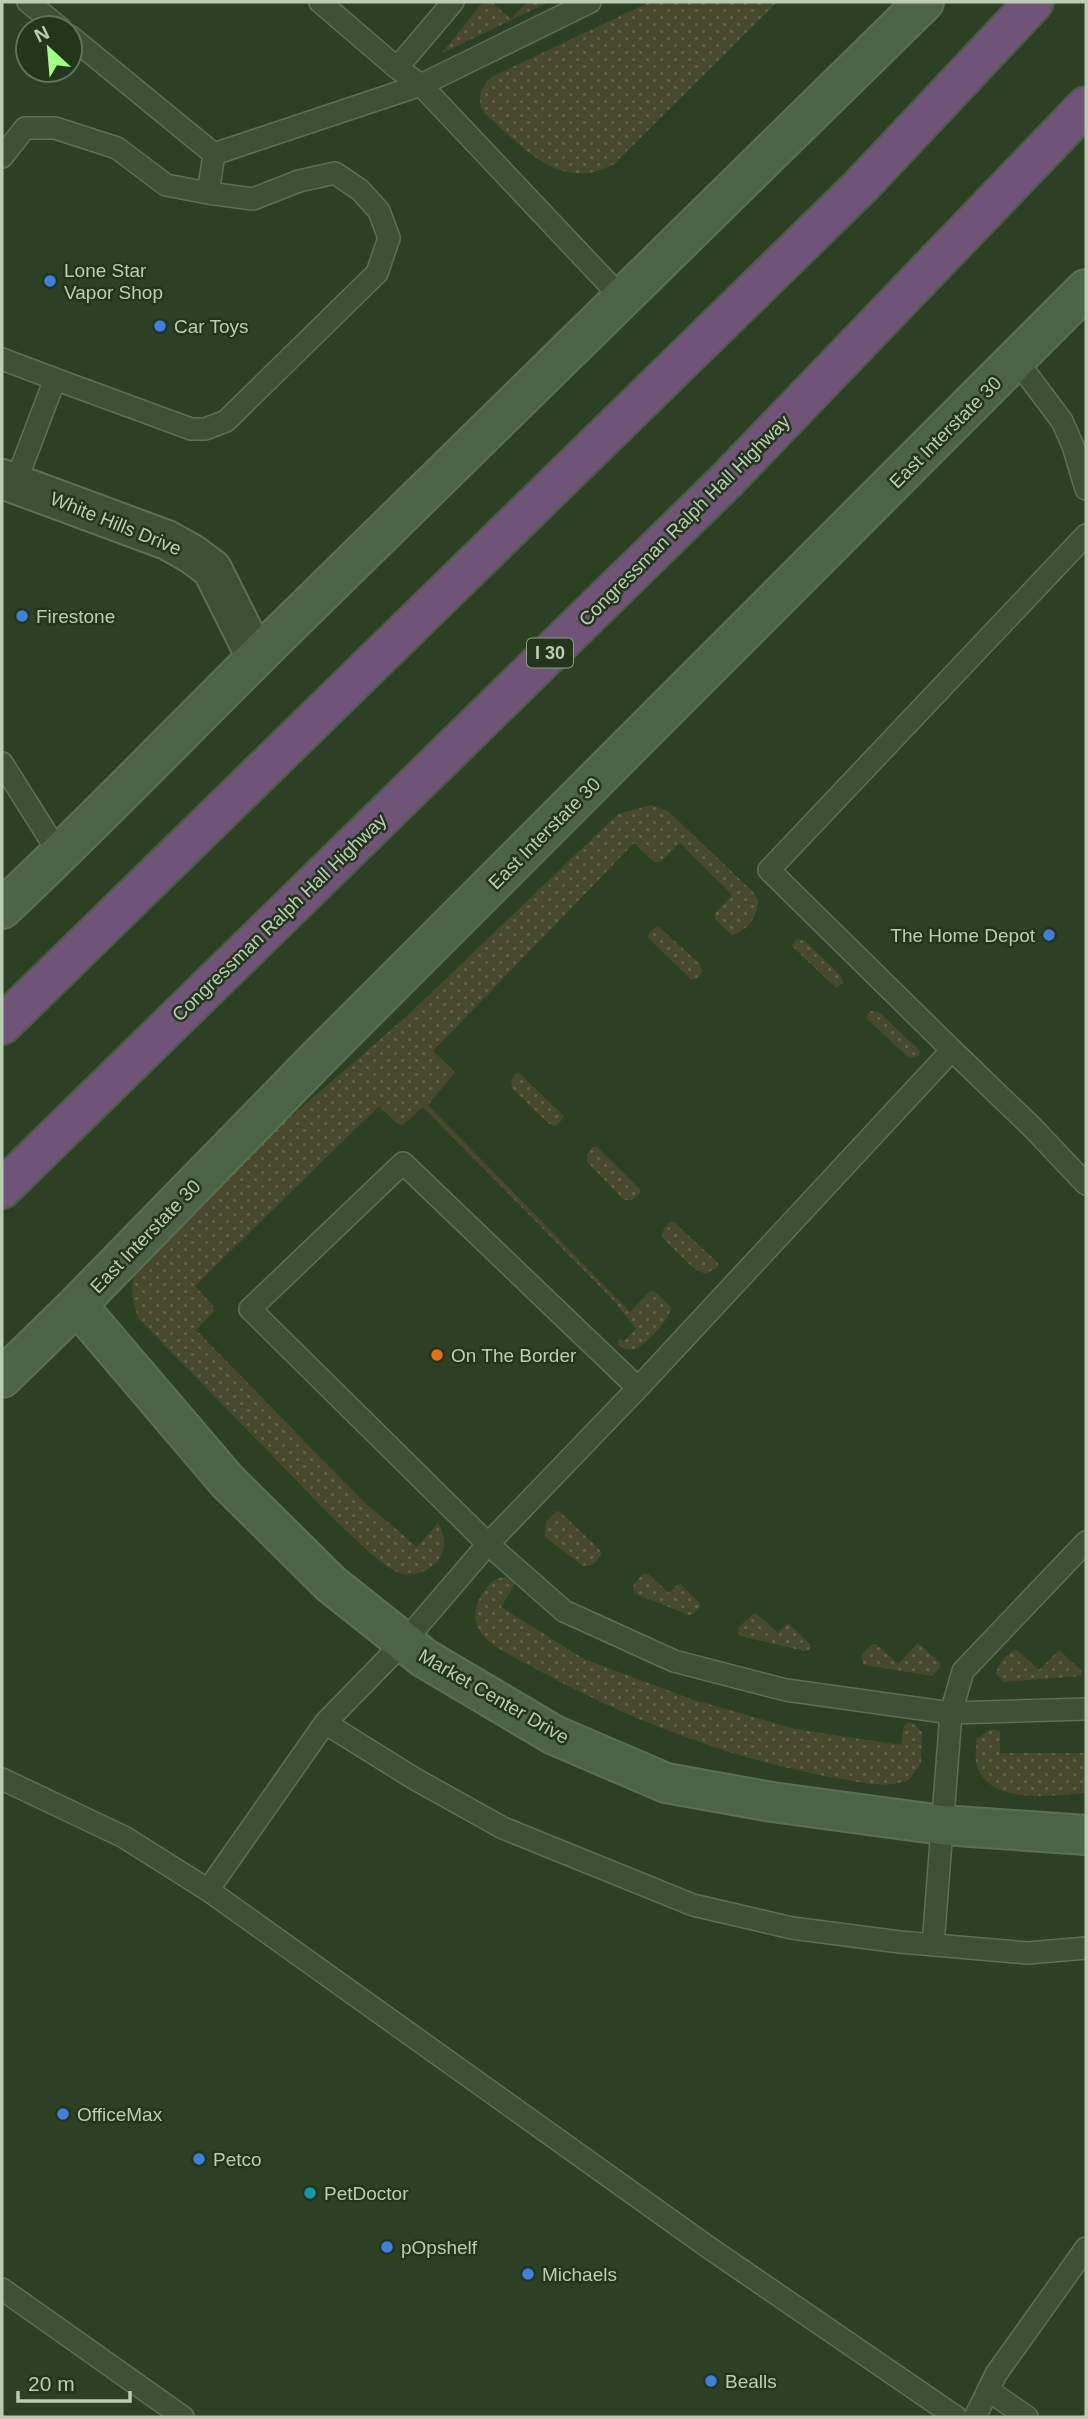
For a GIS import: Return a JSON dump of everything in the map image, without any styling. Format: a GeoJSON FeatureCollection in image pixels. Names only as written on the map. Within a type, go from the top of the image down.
{"type":"FeatureCollection","features":[{"type":"Feature","properties":{"kind":"highway"},"geometry":{"type":"LineString","coordinates":[[2,1025],[860,187],[1034,2]]}},
{"type":"Feature","properties":{"kind":"highway","name":"Congressman Ralph Hall Highway"},"geometry":{"type":"LineString","coordinates":[[2,1189],[726,481],[1086,106]]}},
{"type":"Feature","properties":{"kind":"main road"},"geometry":{"type":"LineString","coordinates":[[2,909],[60,855],[256,657],[621,297],[924,2]]}},
{"type":"Feature","properties":{"kind":"main road","name":"East Interstate 30"},"geometry":{"type":"LineString","coordinates":[[2,1378],[1086,289]]}},
{"type":"Feature","properties":{"kind":"main road","name":"Market Center Drive"},"geometry":{"type":"LineString","coordinates":[[77,1305],[227,1481],[331,1584],[424,1658],[554,1735],[666,1783],[772,1802],[942,1825],[1086,1835]]}},
{"type":"Feature","properties":{"kind":"street","name":"White Hills Drive"},"geometry":{"type":"LineString","coordinates":[[8,481],[167,540],[192,554],[212,569],[256,657]]}},
{"type":"Feature","properties":{"kind":"lane"},"geometry":{"type":"LineString","coordinates":[[28,2],[43,14]]}},
{"type":"Feature","properties":{"kind":"lane"},"geometry":{"type":"LineString","coordinates":[[320,2],[397,68],[421,85],[621,297]]}},
{"type":"Feature","properties":{"kind":"lane"},"geometry":{"type":"LineString","coordinates":[[397,68],[453,2]]}},
{"type":"Feature","properties":{"kind":"lane"},"geometry":{"type":"LineString","coordinates":[[214,154],[421,85],[590,2]]}},
{"type":"Feature","properties":{"kind":"lane"},"geometry":{"type":"LineString","coordinates":[[84,47],[214,154]]}},
{"type":"Feature","properties":{"kind":"lane"},"geometry":{"type":"LineString","coordinates":[[2,157],[25,128],[55,128],[117,148],[166,186],[208,193],[253,199],[299,181],[335,173],[360,190],[379,211],[388,238],[377,273],[226,421],[205,429],[191,429],[2,359]]}},
{"type":"Feature","properties":{"kind":"lane"},"geometry":{"type":"LineString","coordinates":[[208,193],[214,154]]}},
{"type":"Feature","properties":{"kind":"lane"},"geometry":{"type":"LineString","coordinates":[[1017,361],[1062,421],[1086,489]]}},
{"type":"Feature","properties":{"kind":"lane"},"geometry":{"type":"LineString","coordinates":[[8,481],[55,379]]}},
{"type":"Feature","properties":{"kind":"lane"},"geometry":{"type":"LineString","coordinates":[[1086,535],[769,870],[1033,1128],[1086,1185]]}},
{"type":"Feature","properties":{"kind":"lane"},"geometry":{"type":"LineString","coordinates":[[2,764],[60,855]]}},
{"type":"Feature","properties":{"kind":"lane"},"geometry":{"type":"LineString","coordinates":[[208,1890],[325,1723],[404,1642],[488,1544],[638,1388],[951,1050]]}},
{"type":"Feature","properties":{"kind":"lane"},"geometry":{"type":"LineString","coordinates":[[638,1388],[403,1163],[250,1309],[488,1544],[564,1611],[674,1661],[786,1690],[951,1713],[1086,1709]]}},
{"type":"Feature","properties":{"kind":"lane"},"geometry":{"type":"LineString","coordinates":[[933,1945],[951,1713],[964,1671],[1086,1542]]}},
{"type":"Feature","properties":{"kind":"lane"},"geometry":{"type":"LineString","coordinates":[[325,1723],[415,1779],[503,1828],[693,1905],[792,1928],[933,1945],[1028,1953],[1086,1948]]}},
{"type":"Feature","properties":{"kind":"lane"},"geometry":{"type":"LineString","coordinates":[[2,1779],[124,1837],[208,1890],[708,2247],[956,2417]]}},
{"type":"Feature","properties":{"kind":"lane"},"geometry":{"type":"LineString","coordinates":[[975,2417],[996,2374],[1086,2248]]}},
{"type":"Feature","properties":{"kind":"lane"},"geometry":{"type":"LineString","coordinates":[[2,2290],[183,2417]]}},
{"type":"Feature","properties":{"kind":"lane"},"geometry":{"type":"LineString","coordinates":[[988,2390],[1027,2417]]}},
{"type":"Feature","properties":{"kind":"green space"},"geometry":{"type":"Polygon","coordinates":[[[483,2],[491,2],[511,19],[527,2],[549,2],[442,53],[483,2]]]}},
{"type":"Feature","properties":{"kind":"green space"},"geometry":{"type":"Polygon","coordinates":[[[650,2],[777,2],[614,164],[594,172],[559,170],[543,162],[484,113],[480,94],[491,77],[650,2]]]}},
{"type":"Feature","properties":{"kind":"green space"},"geometry":{"type":"Polygon","coordinates":[[[651,805],[668,811],[754,893],[758,900],[751,922],[732,935],[715,919],[715,913],[732,895],[680,843],[660,862],[654,862],[634,843],[433,1051],[455,1072],[428,1105],[630,1312],[650,1291],[655,1292],[671,1307],[657,1331],[634,1349],[618,1345],[618,1340],[624,1341],[636,1329],[614,1301],[423,1107],[403,1125],[398,1124],[379,1106],[195,1286],[213,1306],[214,1311],[196,1330],[364,1502],[417,1547],[438,1523],[444,1541],[439,1559],[432,1567],[422,1572],[400,1573],[375,1557],[332,1517],[138,1318],[132,1296],[133,1279],[143,1258],[226,1173],[408,1015],[618,814],[651,805]]]}},
{"type":"Feature","properties":{"kind":"green space"},"geometry":{"type":"Polygon","coordinates":[[[659,927],[700,964],[702,972],[696,979],[691,979],[648,938],[654,928],[659,927]]]}},
{"type":"Feature","properties":{"kind":"green space"},"geometry":{"type":"Polygon","coordinates":[[[796,939],[804,940],[842,977],[843,983],[836,988],[792,946],[796,939]]]}},
{"type":"Feature","properties":{"kind":"green space"},"geometry":{"type":"Polygon","coordinates":[[[871,1011],[879,1012],[920,1051],[919,1055],[908,1057],[867,1019],[871,1011]]]}},
{"type":"Feature","properties":{"kind":"green space"},"geometry":{"type":"Polygon","coordinates":[[[519,1073],[564,1116],[555,1126],[548,1123],[512,1088],[511,1080],[519,1073]]]}},
{"type":"Feature","properties":{"kind":"green space"},"geometry":{"type":"Polygon","coordinates":[[[592,1147],[597,1147],[640,1189],[640,1193],[632,1200],[624,1200],[587,1162],[587,1155],[592,1147]]]}},
{"type":"Feature","properties":{"kind":"green space"},"geometry":{"type":"Polygon","coordinates":[[[674,1222],[718,1263],[718,1267],[705,1274],[692,1267],[662,1237],[664,1228],[674,1222]]]}},
{"type":"Feature","properties":{"kind":"green space"},"geometry":{"type":"Polygon","coordinates":[[[556,1511],[600,1550],[601,1555],[592,1565],[583,1566],[545,1537],[546,1522],[556,1511]]]}},
{"type":"Feature","properties":{"kind":"green space"},"geometry":{"type":"Polygon","coordinates":[[[643,1574],[648,1574],[669,1593],[679,1583],[700,1603],[700,1607],[689,1615],[636,1594],[633,1591],[634,1584],[643,1574]]]}},
{"type":"Feature","properties":{"kind":"green space"},"geometry":{"type":"Polygon","coordinates":[[[506,1577],[516,1582],[501,1607],[584,1659],[691,1699],[795,1729],[901,1745],[904,1725],[908,1722],[922,1732],[921,1763],[909,1780],[900,1783],[872,1784],[835,1778],[719,1749],[607,1705],[505,1652],[479,1630],[475,1613],[481,1596],[494,1581],[506,1577]]]}},
{"type":"Feature","properties":{"kind":"green space"},"geometry":{"type":"Polygon","coordinates":[[[756,1613],[778,1633],[788,1623],[811,1645],[809,1650],[741,1636],[738,1633],[739,1627],[756,1613]]]}},
{"type":"Feature","properties":{"kind":"green space"},"geometry":{"type":"Polygon","coordinates":[[[918,1643],[940,1663],[933,1676],[864,1665],[862,1662],[862,1656],[872,1644],[876,1644],[898,1664],[918,1643]]]}},
{"type":"Feature","properties":{"kind":"green space"},"geometry":{"type":"Polygon","coordinates":[[[1017,1650],[1039,1670],[1059,1650],[1082,1671],[1081,1676],[1004,1682],[996,1674],[997,1670],[1006,1656],[1017,1650]]]}},
{"type":"Feature","properties":{"kind":"green space"},"geometry":{"type":"Polygon","coordinates":[[[991,1729],[1000,1731],[1000,1753],[1086,1753],[1086,1793],[1027,1796],[999,1789],[987,1782],[977,1768],[976,1751],[977,1739],[991,1729]]]}},
{"type":"Feature","properties":{"kind":"place","name":"Lone Star Vapor Shop"},"geometry":{"type":"Point","coordinates":[50,281]}},
{"type":"Feature","properties":{"kind":"place","name":"Car Toys"},"geometry":{"type":"Point","coordinates":[160,326]}},
{"type":"Feature","properties":{"kind":"place","name":"Firestone"},"geometry":{"type":"Point","coordinates":[22,616]}},
{"type":"Feature","properties":{"kind":"place","name":"The Home Depot"},"geometry":{"type":"Point","coordinates":[1049,935]}},
{"type":"Feature","properties":{"kind":"place","name":"On The Border"},"geometry":{"type":"Point","coordinates":[437,1355]}},
{"type":"Feature","properties":{"kind":"place","name":"OfficeMax"},"geometry":{"type":"Point","coordinates":[63,2114]}},
{"type":"Feature","properties":{"kind":"place","name":"Petco"},"geometry":{"type":"Point","coordinates":[199,2159]}},
{"type":"Feature","properties":{"kind":"place","name":"PetDoctor"},"geometry":{"type":"Point","coordinates":[310,2193]}},
{"type":"Feature","properties":{"kind":"place","name":"pOpshelf"},"geometry":{"type":"Point","coordinates":[387,2247]}},
{"type":"Feature","properties":{"kind":"place","name":"Michaels"},"geometry":{"type":"Point","coordinates":[528,2274]}},
{"type":"Feature","properties":{"kind":"place","name":"Bealls"},"geometry":{"type":"Point","coordinates":[711,2381]}}]}
